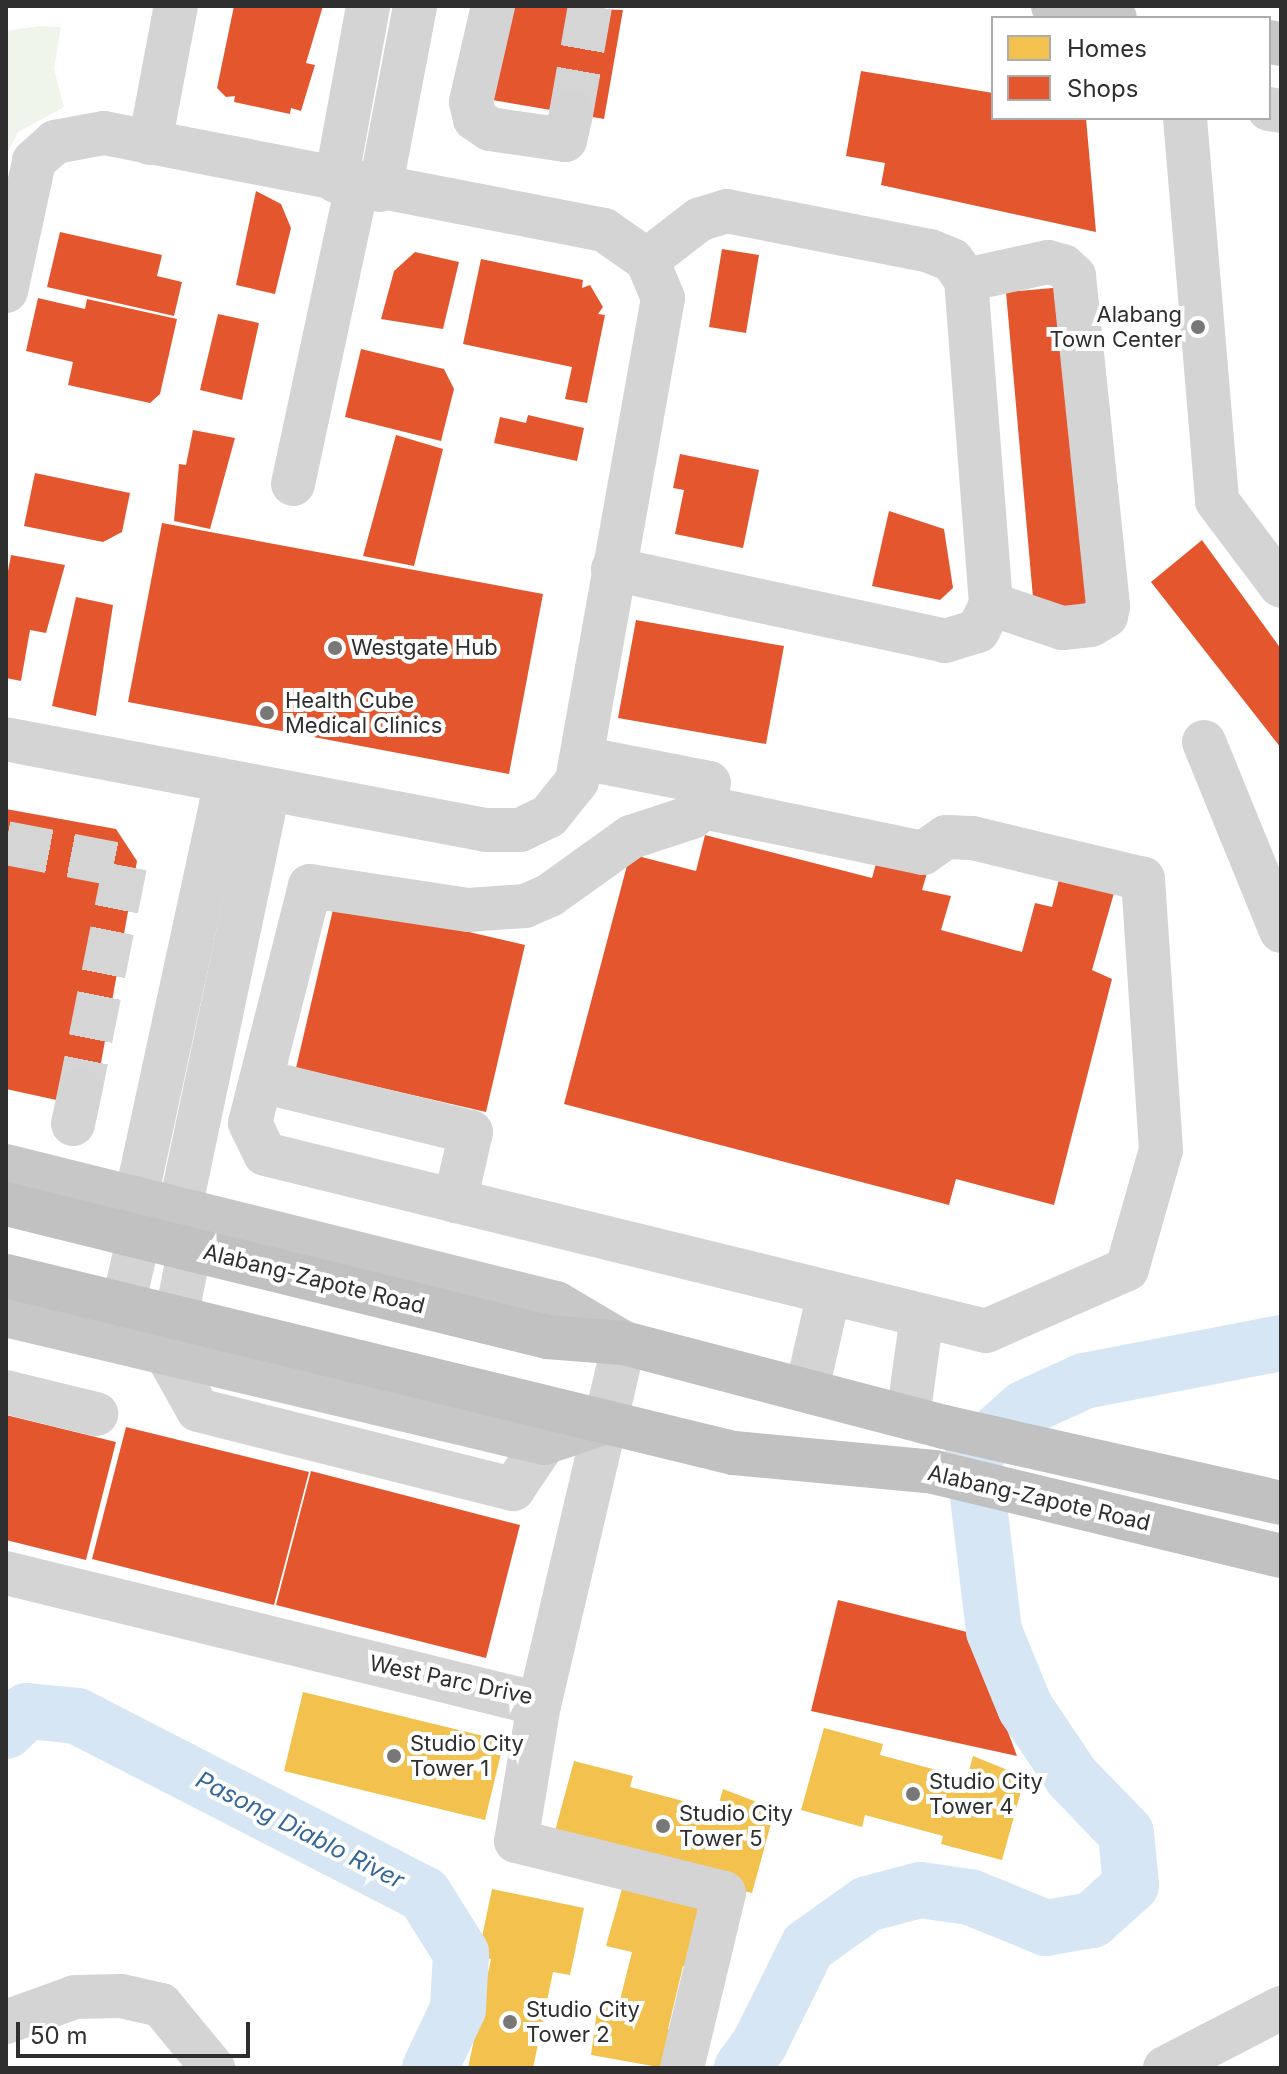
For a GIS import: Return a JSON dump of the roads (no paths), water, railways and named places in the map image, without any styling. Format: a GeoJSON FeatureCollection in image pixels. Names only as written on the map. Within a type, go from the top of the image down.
{"type":"FeatureCollection","features":[{"type":"Feature","properties":{"kind":"highway","name":"Alabang-Zapote Road"},"geometry":{"type":"LineString","coordinates":[[6,1204],[138,1217],[185,1228],[547,1337],[624,1343],[926,1422],[1281,1503]]}},
{"type":"Feature","properties":{"kind":"highway","name":"Alabang-Zapote Road"},"geometry":{"type":"LineString","coordinates":[[6,1276],[123,1305],[171,1336],[606,1422],[734,1453],[934,1472],[1281,1556]]}},
{"type":"Feature","properties":{"kind":"main road"},"geometry":{"type":"LineString","coordinates":[[1053,6],[1105,16]]}},
{"type":"Feature","properties":{"kind":"main road","name":"Alabang-Zapote Road"},"geometry":{"type":"LineString","coordinates":[[6,1166],[138,1217]]}},
{"type":"Feature","properties":{"kind":"main road","name":"Alabang-Zapote Road"},"geometry":{"type":"LineString","coordinates":[[6,1315],[171,1336],[338,1396],[544,1443]]}},
{"type":"Feature","properties":{"kind":"main road"},"geometry":{"type":"LineString","coordinates":[[544,1443],[606,1422]]}},
{"type":"Feature","properties":{"kind":"street"},"geometry":{"type":"LineString","coordinates":[[150,143],[176,6]]}},
{"type":"Feature","properties":{"kind":"street"},"geometry":{"type":"LineString","coordinates":[[357,185],[368,6]]}},
{"type":"Feature","properties":{"kind":"street"},"geometry":{"type":"LineString","coordinates":[[293,484],[357,185],[415,6]]}},
{"type":"Feature","properties":{"kind":"street"},"geometry":{"type":"LineString","coordinates":[[493,6],[471,102],[475,119],[490,129],[565,140],[571,114]]}},
{"type":"Feature","properties":{"kind":"street"},"geometry":{"type":"LineString","coordinates":[[1185,120],[1217,501],[1281,586]]}},
{"type":"Feature","properties":{"kind":"street"},"geometry":{"type":"LineString","coordinates":[[6,291],[28,175],[43,150],[86,133],[604,230],[647,260],[663,298],[662,319],[613,569],[582,758],[577,781],[561,806],[520,830],[486,830],[268,792],[6,739]]}},
{"type":"Feature","properties":{"kind":"street"},"geometry":{"type":"LineString","coordinates":[[613,569],[945,641],[978,631],[991,604],[966,280],[942,254],[727,211],[700,219],[647,260]]}},
{"type":"Feature","properties":{"kind":"street"},"geometry":{"type":"LineString","coordinates":[[966,280],[1048,262],[1063,266],[1074,276],[1108,606],[1106,616],[1091,625],[1062,628],[991,604]]}},
{"type":"Feature","properties":{"kind":"street"},"geometry":{"type":"LineString","coordinates":[[1204,742],[1281,931]]}},
{"type":"Feature","properties":{"kind":"street"},"geometry":{"type":"LineString","coordinates":[[582,758],[709,783],[703,807],[692,817],[631,837],[550,895],[525,906],[468,910],[333,885],[310,886],[250,1123],[265,1154],[986,1331],[1127,1269],[1161,1150],[1143,879],[972,838],[946,837],[923,853],[703,807]]}},
{"type":"Feature","properties":{"kind":"street"},"geometry":{"type":"LineString","coordinates":[[123,1305],[226,783]]}},
{"type":"Feature","properties":{"kind":"street"},"geometry":{"type":"LineString","coordinates":[[268,792],[227,985],[185,1228],[171,1336],[198,1410],[513,1489],[544,1443]]}},
{"type":"Feature","properties":{"kind":"street"},"geometry":{"type":"LineString","coordinates":[[227,985],[281,999]]}},
{"type":"Feature","properties":{"kind":"street"},"geometry":{"type":"LineString","coordinates":[[261,1081],[471,1132],[455,1201]]}},
{"type":"Feature","properties":{"kind":"street"},"geometry":{"type":"LineString","coordinates":[[807,1389],[829,1293]]}},
{"type":"Feature","properties":{"kind":"street"},"geometry":{"type":"LineString","coordinates":[[922,1316],[926,1422]]}},
{"type":"Feature","properties":{"kind":"street","name":"West Parc Drive"},"geometry":{"type":"LineString","coordinates":[[6,1573],[539,1704],[624,1343]]}},
{"type":"Feature","properties":{"kind":"street"},"geometry":{"type":"LineString","coordinates":[[6,1392],[96,1414]]}},
{"type":"Feature","properties":{"kind":"street"},"geometry":{"type":"LineString","coordinates":[[328,1442],[338,1396]]}},
{"type":"Feature","properties":{"kind":"street"},"geometry":{"type":"LineString","coordinates":[[539,1704],[516,1841],[724,1893],[682,2068]]}},
{"type":"Feature","properties":{"kind":"street"},"geometry":{"type":"LineString","coordinates":[[6,2022],[75,1997],[121,1996],[161,2005],[213,2068]]}},
{"type":"Feature","properties":{"kind":"street"},"geometry":{"type":"LineString","coordinates":[[1165,2068],[1281,2008]]}},
{"type":"Feature","properties":{"kind":"waterway","name":"Pasong Diablo River"},"geometry":{"type":"LineString","coordinates":[[742,2068],[760,2043],[808,1946],[867,1904],[920,1890],[970,1897],[1046,1928],[1092,1920],[1131,1885],[1126,1833],[1072,1777],[1025,1707],[994,1631],[973,1454],[1025,1408],[1084,1381],[1281,1343]]}},
{"type":"Feature","properties":{"kind":"waterway","name":"Pasong Diablo River"},"geometry":{"type":"LineString","coordinates":[[6,1731],[27,1711],[77,1716],[424,1894],[461,1953],[458,2009],[430,2068]]}},
{"type":"Feature","properties":{"kind":"tunnel"},"geometry":{"type":"LineString","coordinates":[[571,114],[590,6]]}},
{"type":"Feature","properties":{"kind":"tunnel"},"geometry":{"type":"LineString","coordinates":[[6,843],[125,866],[80,1091]]}},
{"type":"Feature","properties":{"kind":"place","name":"Alabang Town Center"},"geometry":{"type":"Point","coordinates":[1198,327]}},
{"type":"Feature","properties":{"kind":"place","name":"Westgate Hub"},"geometry":{"type":"Point","coordinates":[335,648]}},
{"type":"Feature","properties":{"kind":"place","name":"Health Cube Medical Clinics"},"geometry":{"type":"Point","coordinates":[267,713]}},
{"type":"Feature","properties":{"kind":"place","name":"Studio City Tower 1"},"geometry":{"type":"Point","coordinates":[394,1756]}},
{"type":"Feature","properties":{"kind":"place","name":"Studio City Tower 4"},"geometry":{"type":"Point","coordinates":[913,1794]}},
{"type":"Feature","properties":{"kind":"place","name":"Studio City Tower 5"},"geometry":{"type":"Point","coordinates":[663,1826]}},
{"type":"Feature","properties":{"kind":"place","name":"Studio City Tower 2"},"geometry":{"type":"Point","coordinates":[510,2022]}}]}
